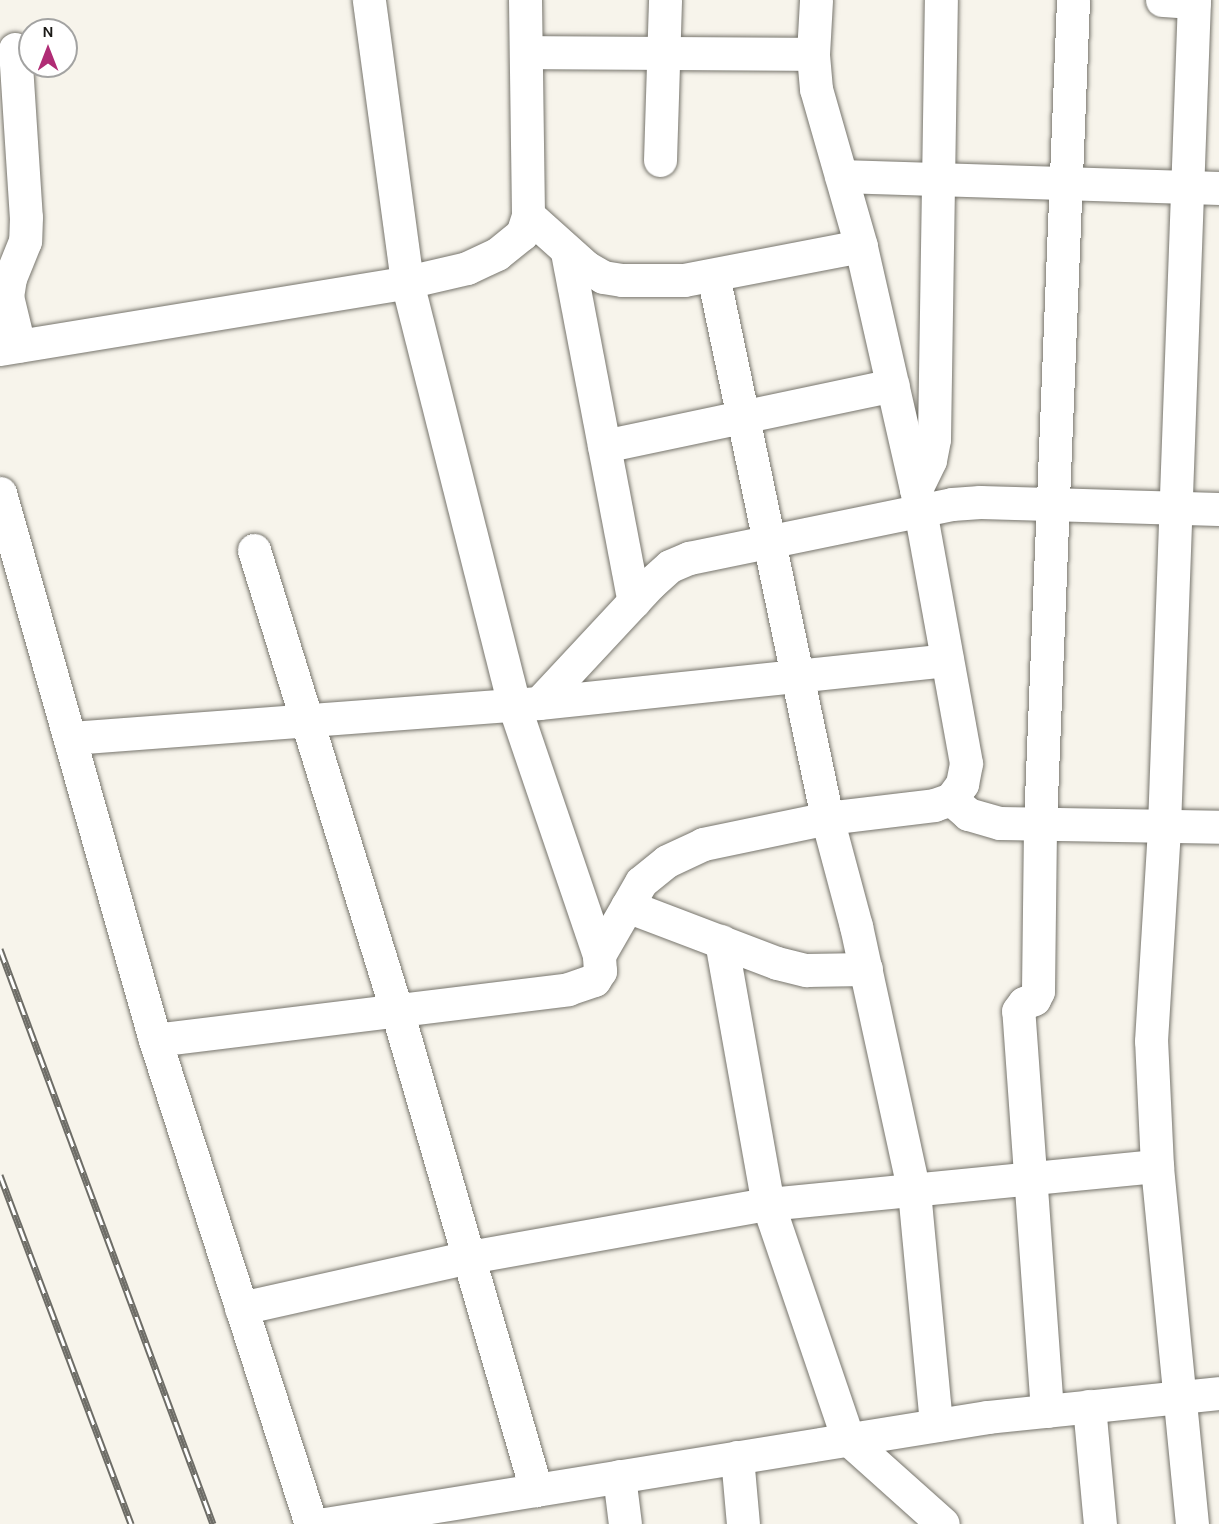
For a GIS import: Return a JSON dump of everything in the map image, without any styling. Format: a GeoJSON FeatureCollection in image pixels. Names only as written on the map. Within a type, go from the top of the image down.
{"type":"FeatureCollection","features":[{"type":"Feature","properties":{"kind":"street"},"geometry":{"type":"LineString","coordinates":[[155,1040],[568,989],[594,980],[600,971],[599,956],[407,282],[369,0]]}},
{"type":"Feature","properties":{"kind":"street"},"geometry":{"type":"LineString","coordinates":[[15,49],[26,217],[25,241],[10,278],[7,296],[9,348],[407,282],[467,268],[497,254],[522,234],[528,215],[525,0]]}},
{"type":"Feature","properties":{"kind":"street"},"geometry":{"type":"LineString","coordinates":[[660,160],[665,0]]}},
{"type":"Feature","properties":{"kind":"street"},"geometry":{"type":"LineString","coordinates":[[599,956],[641,882],[667,861],[703,844],[827,818],[934,805],[951,799],[962,784],[966,763],[918,500],[861,246],[816,89],[813,54],[816,0]]}},
{"type":"Feature","properties":{"kind":"street"},"geometry":{"type":"LineString","coordinates":[[918,500],[934,439],[941,0]]}},
{"type":"Feature","properties":{"kind":"street"},"geometry":{"type":"LineString","coordinates":[[1047,1411],[1018,1011],[1024,1003],[1034,999],[1038,991],[1040,823],[1073,0]]}},
{"type":"Feature","properties":{"kind":"street"},"geometry":{"type":"LineString","coordinates":[[1162,0],[1194,1],[1164,826],[1151,1041],[1157,1166],[1192,1524]]}},
{"type":"Feature","properties":{"kind":"street"},"geometry":{"type":"LineString","coordinates":[[526,52],[813,54]]}},
{"type":"Feature","properties":{"kind":"street"},"geometry":{"type":"LineString","coordinates":[[841,176],[1219,188]]}},
{"type":"Feature","properties":{"kind":"street"},"geometry":{"type":"LineString","coordinates":[[528,215],[586,267],[603,277],[622,280],[684,280],[861,246]]}},
{"type":"Feature","properties":{"kind":"street"},"geometry":{"type":"LineString","coordinates":[[567,252],[634,602]]}},
{"type":"Feature","properties":{"kind":"street"},"geometry":{"type":"LineString","coordinates":[[713,274],[796,678],[827,818],[866,969],[914,1191],[936,1425]]}},
{"type":"Feature","properties":{"kind":"street"},"geometry":{"type":"LineString","coordinates":[[604,446],[892,385]]}},
{"type":"Feature","properties":{"kind":"street"},"geometry":{"type":"LineString","coordinates":[[0,493],[72,738],[155,1040],[311,1524]]}},
{"type":"Feature","properties":{"kind":"street"},"geometry":{"type":"LineString","coordinates":[[527,704],[670,567],[689,558],[768,541],[918,500],[1219,509]]}},
{"type":"Feature","properties":{"kind":"street"},"geometry":{"type":"LineString","coordinates":[[254,550],[397,1011],[536,1490]]}},
{"type":"Feature","properties":{"kind":"street"},"geometry":{"type":"LineString","coordinates":[[72,738],[527,704],[796,678],[947,660]]}},
{"type":"Feature","properties":{"kind":"street"},"geometry":{"type":"LineString","coordinates":[[951,799],[968,814],[982,820],[1000,823],[1219,827]]}},
{"type":"Feature","properties":{"kind":"street"},"geometry":{"type":"LineString","coordinates":[[627,906],[806,970],[866,969]]}},
{"type":"Feature","properties":{"kind":"street"},"geometry":{"type":"LineString","coordinates":[[721,941],[768,1204],[848,1439],[943,1524]]}},
{"type":"Feature","properties":{"kind":"street"},"geometry":{"type":"LineString","coordinates":[[241,1308],[469,1257],[768,1204],[1157,1166]]}},
{"type":"Feature","properties":{"kind":"street"},"geometry":{"type":"LineString","coordinates":[[325,1524],[936,1425],[1219,1393]]}},
{"type":"Feature","properties":{"kind":"street"},"geometry":{"type":"LineString","coordinates":[[1089,1406],[1100,1524]]}},
{"type":"Feature","properties":{"kind":"street"},"geometry":{"type":"LineString","coordinates":[[737,1457],[743,1524]]}},
{"type":"Feature","properties":{"kind":"street"},"geometry":{"type":"LineString","coordinates":[[619,1476],[625,1524]]}},
{"type":"Feature","properties":{"kind":"railway"},"geometry":{"type":"LineString","coordinates":[[0,949],[213,1524]]}},
{"type":"Feature","properties":{"kind":"railway"},"geometry":{"type":"LineString","coordinates":[[0,1175],[131,1524]]}}]}
